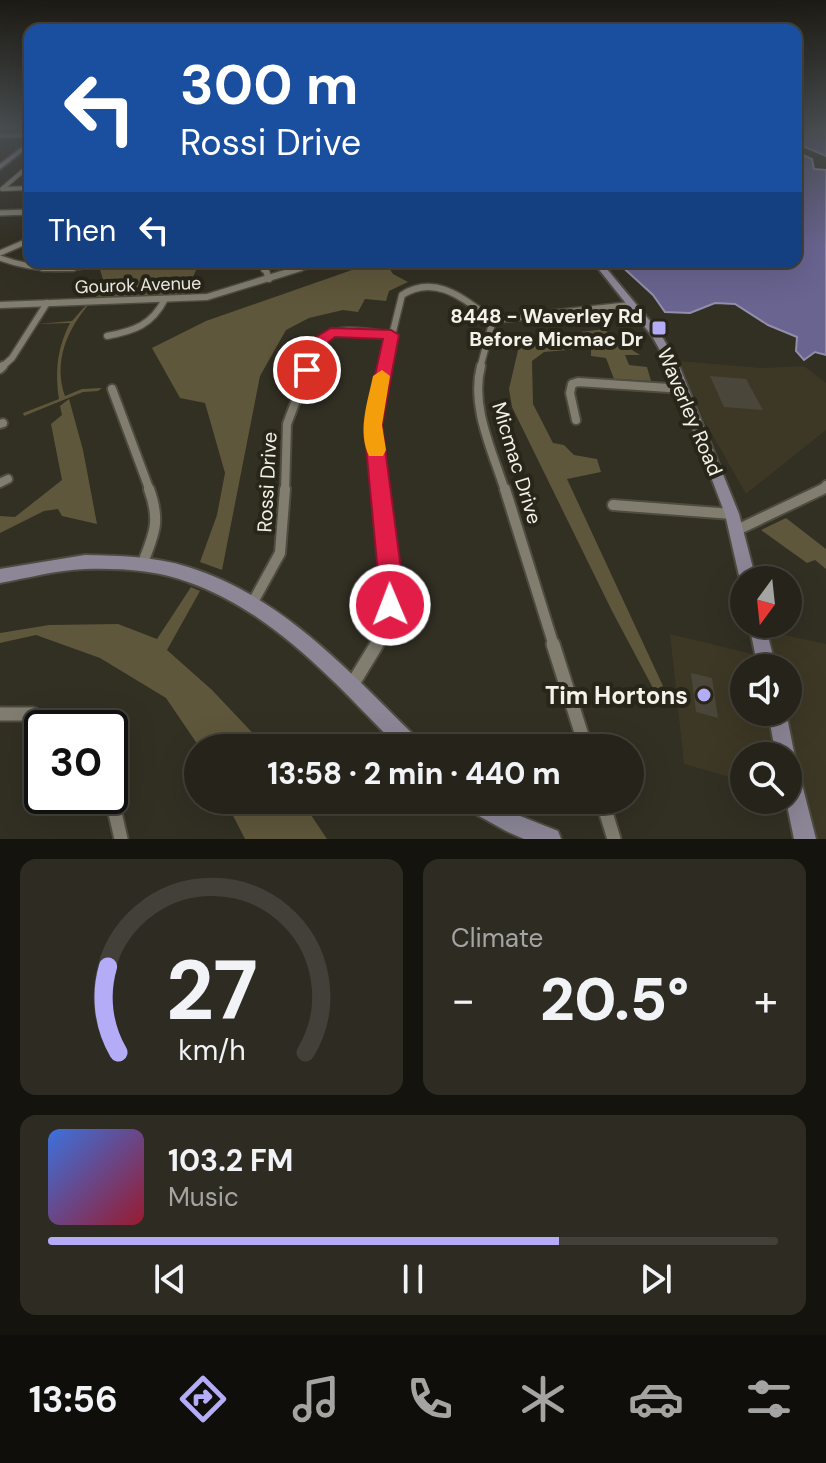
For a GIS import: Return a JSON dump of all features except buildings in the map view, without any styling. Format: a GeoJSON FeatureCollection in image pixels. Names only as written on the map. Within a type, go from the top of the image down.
{"type":"FeatureCollection","features":[{"type":"Feature","properties":{"kind":"main road","name":"Waverley Road"},"geometry":{"type":"LineString","coordinates":[[602,268],[666,350],[732,514],[745,566]]}},
{"type":"Feature","properties":{"kind":"main road"},"geometry":{"type":"LineString","coordinates":[[0,576],[85,562],[142,565],[204,578],[253,602],[283,623],[398,734]]}},
{"type":"Feature","properties":{"kind":"main road"},"geometry":{"type":"LineString","coordinates":[[495,814],[550,839]]}},
{"type":"Feature","properties":{"kind":"main road"},"geometry":{"type":"LineString","coordinates":[[799,814],[805,839]]}},
{"type":"Feature","properties":{"kind":"street"},"geometry":{"type":"LineString","coordinates":[[1,189],[24,171]]}},
{"type":"Feature","properties":{"kind":"street"},"geometry":{"type":"LineString","coordinates":[[1,189],[24,188]]}},
{"type":"Feature","properties":{"kind":"street"},"geometry":{"type":"LineString","coordinates":[[0,213],[24,212]]}},
{"type":"Feature","properties":{"kind":"street"},"geometry":{"type":"LineString","coordinates":[[0,256],[24,243]]}},
{"type":"Feature","properties":{"kind":"street"},"geometry":{"type":"LineString","coordinates":[[0,256],[24,263]]}},
{"type":"Feature","properties":{"kind":"street"},"geometry":{"type":"LineString","coordinates":[[264,268],[269,279]]}},
{"type":"Feature","properties":{"kind":"street","name":"Gourok Avenue"},"geometry":{"type":"LineString","coordinates":[[0,305],[214,296],[302,268]]}},
{"type":"Feature","properties":{"kind":"street"},"geometry":{"type":"LineString","coordinates":[[350,688],[380,641],[390,605],[391,584],[373,425],[402,295],[419,286],[444,288],[493,320],[630,305]]}},
{"type":"Feature","properties":{"kind":"street"},"geometry":{"type":"LineString","coordinates":[[107,336],[136,330],[150,323],[159,314],[165,299]]}},
{"type":"Feature","properties":{"kind":"street"},"geometry":{"type":"LineString","coordinates":[[0,369],[12,358],[47,303]]}},
{"type":"Feature","properties":{"kind":"street","name":"Micmac Drive"},"geometry":{"type":"LineString","coordinates":[[493,320],[476,383],[477,401],[582,734]]}},
{"type":"Feature","properties":{"kind":"street","name":"Rossi Drive"},"geometry":{"type":"LineString","coordinates":[[253,602],[280,553],[284,527],[287,424],[318,343],[326,335],[341,331],[391,335]]}},
{"type":"Feature","properties":{"kind":"street"},"geometry":{"type":"LineString","coordinates":[[576,420],[570,393],[572,384],[578,382],[684,389]]}},
{"type":"Feature","properties":{"kind":"street"},"geometry":{"type":"LineString","coordinates":[[112,389],[157,511],[156,527],[142,565]]}},
{"type":"Feature","properties":{"kind":"street"},"geometry":{"type":"LineString","coordinates":[[737,530],[824,491]]}},
{"type":"Feature","properties":{"kind":"street"},"geometry":{"type":"LineString","coordinates":[[613,505],[732,514]]}},
{"type":"Feature","properties":{"kind":"street"},"geometry":{"type":"LineString","coordinates":[[0,714],[24,714]]}},
{"type":"Feature","properties":{"kind":"street"},"geometry":{"type":"LineString","coordinates":[[115,814],[121,839]]}},
{"type":"Feature","properties":{"kind":"street"},"geometry":{"type":"LineString","coordinates":[[606,814],[614,839]]}},
{"type":"Feature","properties":{"kind":"shaded area"},"geometry":{"type":"Polygon","coordinates":[[[802,168],[826,170],[826,355],[815,352],[804,360],[796,351],[797,337],[768,325],[735,304],[715,303],[690,313],[665,312],[653,295],[624,268],[802,268],[802,168]]]}},
{"type":"Feature","properties":{"kind":"shaded area"},"geometry":{"type":"Polygon","coordinates":[[[100,268],[197,268],[185,295],[95,298],[104,283],[100,268]]]}},
{"type":"Feature","properties":{"kind":"shaded area"},"geometry":{"type":"Polygon","coordinates":[[[389,268],[393,274],[408,282],[389,291],[386,301],[365,299],[358,312],[343,310],[309,318],[286,330],[260,376],[222,570],[200,562],[217,515],[225,473],[205,403],[180,398],[152,348],[206,321],[352,270],[389,268]]]}},
{"type":"Feature","properties":{"kind":"shaded area"},"geometry":{"type":"Polygon","coordinates":[[[87,304],[64,347],[62,383],[65,396],[82,389],[102,388],[83,392],[24,416],[23,413],[59,399],[58,360],[70,323],[37,324],[72,321],[87,304]]]}},
{"type":"Feature","properties":{"kind":"shaded area"},"geometry":{"type":"Polygon","coordinates":[[[605,329],[611,337],[640,355],[625,355],[629,365],[647,367],[651,381],[614,379],[606,358],[591,356],[591,348],[544,352],[532,361],[533,404],[553,443],[564,445],[574,455],[597,459],[601,472],[567,479],[663,686],[654,690],[512,407],[509,389],[519,346],[538,337],[605,329]]]}},
{"type":"Feature","properties":{"kind":"shaded area"},"geometry":{"type":"Polygon","coordinates":[[[679,361],[761,368],[804,366],[826,383],[826,430],[746,494],[704,420],[679,361]]]}},
{"type":"Feature","properties":{"kind":"shaded area"},"geometry":{"type":"Polygon","coordinates":[[[69,399],[83,450],[97,524],[62,516],[58,509],[44,511],[0,533],[0,516],[15,517],[62,480],[51,424],[62,415],[60,406],[69,399]]]}},
{"type":"Feature","properties":{"kind":"shaded area"},"geometry":{"type":"Polygon","coordinates":[[[786,518],[826,549],[826,569],[815,560],[807,563],[761,530],[786,518]]]}},
{"type":"Feature","properties":{"kind":"shaded area"},"geometry":{"type":"Polygon","coordinates":[[[191,587],[200,591],[167,650],[212,690],[254,734],[190,734],[166,698],[100,658],[36,635],[0,643],[0,633],[49,625],[118,624],[157,639],[191,587]]]}},
{"type":"Feature","properties":{"kind":"shaded area"},"geometry":{"type":"Polygon","coordinates":[[[670,634],[752,654],[730,654],[730,726],[802,726],[802,654],[771,654],[768,638],[798,638],[826,644],[826,839],[815,839],[806,799],[802,798],[802,742],[730,742],[730,777],[684,764],[670,634]]]}},
{"type":"Feature","properties":{"kind":"shaded area"},"geometry":{"type":"Polygon","coordinates":[[[232,814],[310,814],[327,839],[245,839],[232,814]]]}},
{"type":"Feature","properties":{"kind":"slow traffic"},"geometry":{"type":"LineString","coordinates":[[376,450],[373,425],[382,376]]}},
{"type":"Feature","properties":{"kind":"place","name":"8448 - Waverley Rd Before Micmac Dr"},"geometry":{"type":"Point","coordinates":[659,328]}},
{"type":"Feature","properties":{"kind":"place","name":"Tim Hortons"},"geometry":{"type":"Point","coordinates":[704,695]}},
{"type":"Feature","properties":{"kind":"route"},"geometry":{"type":"LineString","coordinates":[[307,370],[318,343],[326,335],[341,331],[391,335],[373,425],[391,584],[390,605]]}}]}
